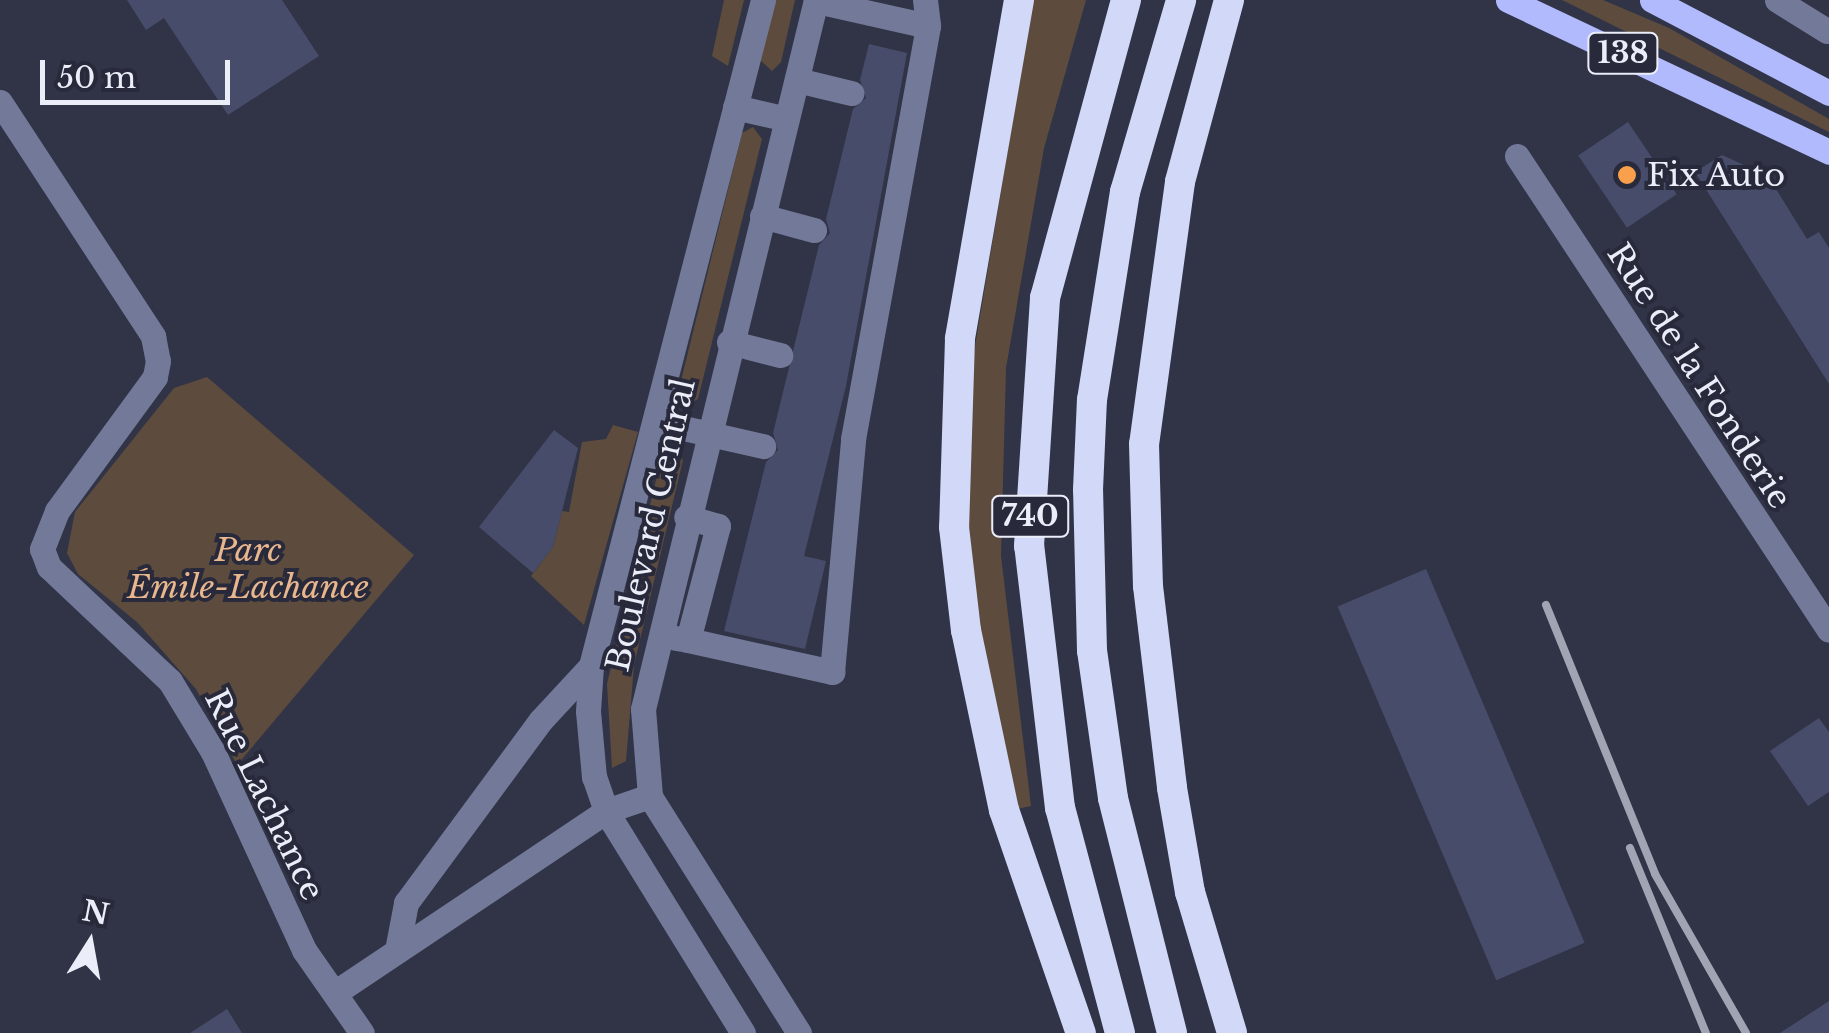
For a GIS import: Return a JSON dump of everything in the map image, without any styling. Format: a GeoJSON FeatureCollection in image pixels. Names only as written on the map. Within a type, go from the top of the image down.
{"type":"FeatureCollection","features":[{"type":"Feature","properties":{"kind":"highway"},"geometry":{"type":"LineString","coordinates":[[1019,0],[960,339],[954,527],[966,630],[1004,810],[1081,1033]]}},
{"type":"Feature","properties":{"kind":"highway","name":"740"},"geometry":{"type":"LineString","coordinates":[[1120,1033],[1060,808],[1029,546],[1045,298],[1126,0]]}},
{"type":"Feature","properties":{"kind":"highway"},"geometry":{"type":"LineString","coordinates":[[1172,1033],[1113,798],[1092,652],[1088,490],[1118,226],[1181,0]]}},
{"type":"Feature","properties":{"kind":"highway"},"geometry":{"type":"LineString","coordinates":[[1229,0],[1173,217],[1144,444],[1148,586],[1172,788],[1190,892],[1232,1033]]}},
{"type":"Feature","properties":{"kind":"main road","name":"138"},"geometry":{"type":"LineString","coordinates":[[1508,0],[1829,152]]}},
{"type":"Feature","properties":{"kind":"main road","name":"138"},"geometry":{"type":"LineString","coordinates":[[1652,0],[1829,93]]}},
{"type":"Feature","properties":{"kind":"street","name":"Boulevard Central"},"geometry":{"type":"LineString","coordinates":[[743,1033],[606,811],[594,777],[591,666],[763,0]]}},
{"type":"Feature","properties":{"kind":"street"},"geometry":{"type":"LineString","coordinates":[[1777,0],[1828,31]]}},
{"type":"Feature","properties":{"kind":"street","name":"Boulevard Central"},"geometry":{"type":"LineString","coordinates":[[800,1033],[650,796],[642,709],[656,636],[728,342],[816,1]]}},
{"type":"Feature","properties":{"kind":"street"},"geometry":{"type":"LineString","coordinates":[[656,636],[832,672],[853,439],[926,13],[816,1]]}},
{"type":"Feature","properties":{"kind":"street"},"geometry":{"type":"LineString","coordinates":[[797,80],[851,92]]}},
{"type":"Feature","properties":{"kind":"street","name":"Rue Lachance"},"geometry":{"type":"LineString","coordinates":[[0,102],[153,336],[158,361],[155,377],[58,510],[42,550],[50,567],[170,681],[213,752],[304,950],[362,1033]]}},
{"type":"Feature","properties":{"kind":"street"},"geometry":{"type":"LineString","coordinates":[[736,107],[788,120]]}},
{"type":"Feature","properties":{"kind":"street","name":"Rue de la Fonderie"},"geometry":{"type":"LineString","coordinates":[[1516,156],[1829,630]]}},
{"type":"Feature","properties":{"kind":"street"},"geometry":{"type":"LineString","coordinates":[[762,216],[814,230]]}},
{"type":"Feature","properties":{"kind":"street"},"geometry":{"type":"LineString","coordinates":[[728,342],[780,355]]}},
{"type":"Feature","properties":{"kind":"street"},"geometry":{"type":"LineString","coordinates":[[657,422],[763,446]]}},
{"type":"Feature","properties":{"kind":"street"},"geometry":{"type":"LineString","coordinates":[[686,517],[718,526],[688,640]]}},
{"type":"Feature","properties":{"kind":"street"},"geometry":{"type":"LineString","coordinates":[[398,945],[406,903],[540,720],[591,666]]}},
{"type":"Feature","properties":{"kind":"street"},"geometry":{"type":"LineString","coordinates":[[336,992],[398,945],[606,811],[650,796]]}},
{"type":"Feature","properties":{"kind":"green space"},"geometry":{"type":"Polygon","coordinates":[[[724,0],[744,0],[728,66],[712,56],[724,0]]]}},
{"type":"Feature","properties":{"kind":"green space"},"geometry":{"type":"Polygon","coordinates":[[[775,0],[795,0],[781,62],[772,71],[760,60],[775,0]]]}},
{"type":"Feature","properties":{"kind":"green space"},"geometry":{"type":"Polygon","coordinates":[[[1033,0],[1086,0],[1044,148],[1006,368],[1001,556],[1031,806],[1017,809],[981,647],[967,509],[967,394],[1033,0]]]}},
{"type":"Feature","properties":{"kind":"green space"},"geometry":{"type":"Polygon","coordinates":[[[1562,0],[1603,0],[1669,28],[1829,119],[1829,132],[1562,0]]]}},
{"type":"Feature","properties":{"kind":"green space"},"geometry":{"type":"Polygon","coordinates":[[[753,127],[762,139],[698,399],[684,406],[678,393],[742,133],[753,127]]]}},
{"type":"Feature","properties":{"kind":"green space","name":"Parc Émile-Lachance"},"geometry":{"type":"Polygon","coordinates":[[[207,377],[414,555],[237,765],[196,689],[137,622],[78,574],[67,553],[75,512],[174,388],[207,377]]]}},
{"type":"Feature","properties":{"kind":"green space"},"geometry":{"type":"Polygon","coordinates":[[[613,425],[638,432],[584,625],[531,576],[553,547],[562,511],[569,512],[582,442],[606,439],[613,425]]]}},
{"type":"Feature","properties":{"kind":"green space"},"geometry":{"type":"Polygon","coordinates":[[[673,448],[683,460],[634,665],[626,761],[612,768],[607,684],[662,455],[673,448]]]}},
{"type":"Feature","properties":{"kind":"building"},"geometry":{"type":"Polygon","coordinates":[[[127,0],[282,0],[319,56],[228,115],[164,18],[146,30],[127,0]]]}},
{"type":"Feature","properties":{"kind":"building"},"geometry":{"type":"Polygon","coordinates":[[[869,44],[907,53],[846,386],[804,556],[826,561],[805,649],[724,631],[766,462],[778,450],[773,433],[819,245],[830,233],[826,219],[853,109],[866,98],[860,80],[869,44]]]}},
{"type":"Feature","properties":{"kind":"building","name":"Fix Auto"},"geometry":{"type":"Polygon","coordinates":[[[1628,122],[1677,194],[1627,228],[1578,156],[1628,122]]]}},
{"type":"Feature","properties":{"kind":"building"},"geometry":{"type":"Polygon","coordinates":[[[1722,155],[1768,176],[1807,239],[1819,232],[1829,248],[1829,384],[1695,172],[1722,155]]]}},
{"type":"Feature","properties":{"kind":"building"},"geometry":{"type":"Polygon","coordinates":[[[554,430],[578,448],[553,547],[533,573],[479,527],[554,430]]]}},
{"type":"Feature","properties":{"kind":"building"},"geometry":{"type":"Polygon","coordinates":[[[1426,569],[1585,943],[1496,980],[1338,607],[1426,569]]]}},
{"type":"Feature","properties":{"kind":"building"},"geometry":{"type":"Polygon","coordinates":[[[1819,718],[1829,732],[1829,792],[1808,806],[1770,751],[1819,718]]]}},
{"type":"Feature","properties":{"kind":"building"},"geometry":{"type":"Polygon","coordinates":[[[1829,1001],[1829,1033],[1780,1033],[1829,1001]]]}},
{"type":"Feature","properties":{"kind":"building"},"geometry":{"type":"Polygon","coordinates":[[[227,1009],[242,1033],[190,1033],[227,1009]]]}},
{"type":"Feature","properties":{"kind":"railway"},"geometry":{"type":"LineString","coordinates":[[1546,605],[1655,874],[1746,1033]]}},
{"type":"Feature","properties":{"kind":"railway"},"geometry":{"type":"LineString","coordinates":[[1630,848],[1706,1033]]}},
{"type":"Feature","properties":{"kind":"place","name":"Fix Auto"},"geometry":{"type":"Point","coordinates":[1627,175]}}]}
